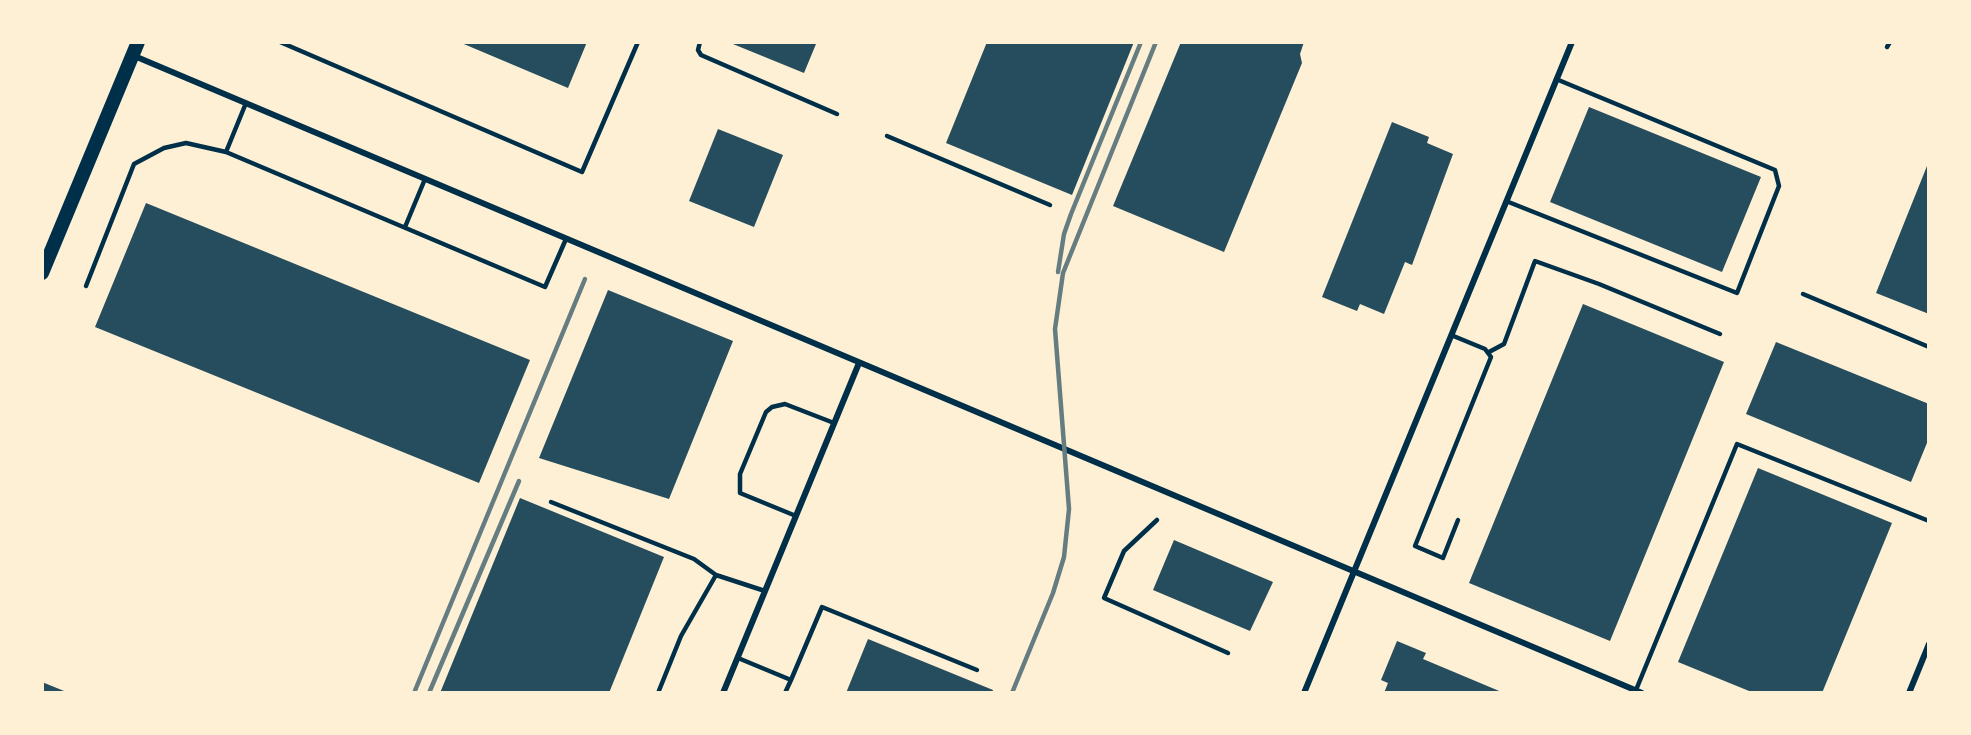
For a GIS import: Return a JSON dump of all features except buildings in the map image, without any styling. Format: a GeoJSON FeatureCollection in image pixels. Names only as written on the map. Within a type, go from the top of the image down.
{"type":"FeatureCollection","features":[{"type":"Feature","properties":{"kind":"main road"},"geometry":{"type":"LineString","coordinates":[[42,273],[135,48]]}},
{"type":"Feature","properties":{"kind":"street"},"geometry":{"type":"LineString","coordinates":[[1304,693],[1572,42]]}},
{"type":"Feature","properties":{"kind":"street"},"geometry":{"type":"LineString","coordinates":[[135,48],[246,103],[1639,692]]}},
{"type":"Feature","properties":{"kind":"street"},"geometry":{"type":"LineString","coordinates":[[723,693],[859,363]]}},
{"type":"Feature","properties":{"kind":"street"},"geometry":{"type":"LineString","coordinates":[[1909,693],[1929,644]]}},
{"type":"Feature","properties":{"kind":"lane"},"geometry":{"type":"LineString","coordinates":[[280,42],[582,172],[638,42]]}},
{"type":"Feature","properties":{"kind":"lane"},"geometry":{"type":"LineString","coordinates":[[700,42],[698,51],[704,56],[837,114]]}},
{"type":"Feature","properties":{"kind":"lane"},"geometry":{"type":"LineString","coordinates":[[1506,201],[1737,293],[1779,186],[1775,170],[1556,79]]}},
{"type":"Feature","properties":{"kind":"lane"},"geometry":{"type":"LineString","coordinates":[[226,152],[246,103]]}},
{"type":"Feature","properties":{"kind":"lane"},"geometry":{"type":"LineString","coordinates":[[887,136],[1050,205]]}},
{"type":"Feature","properties":{"kind":"lane"},"geometry":{"type":"LineString","coordinates":[[86,286],[134,164],[164,148],[186,143],[226,152],[545,287],[566,239]]}},
{"type":"Feature","properties":{"kind":"lane"},"geometry":{"type":"LineString","coordinates":[[405,227],[425,179]]}},
{"type":"Feature","properties":{"kind":"lane"},"geometry":{"type":"LineString","coordinates":[[1489,352],[1503,344],[1535,261],[1599,284],[1720,334]]}},
{"type":"Feature","properties":{"kind":"lane"},"geometry":{"type":"LineString","coordinates":[[1803,294],[1929,347]]}},
{"type":"Feature","properties":{"kind":"lane"},"geometry":{"type":"LineString","coordinates":[[1451,335],[1489,352]]}},
{"type":"Feature","properties":{"kind":"lane"},"geometry":{"type":"LineString","coordinates":[[1458,520],[1443,558],[1415,546],[1490,362],[1489,352]]}},
{"type":"Feature","properties":{"kind":"lane"},"geometry":{"type":"LineString","coordinates":[[796,516],[740,493],[740,474],[766,412],[772,406],[785,404],[834,423]]}},
{"type":"Feature","properties":{"kind":"lane"},"geometry":{"type":"LineString","coordinates":[[1639,692],[1737,444],[1929,521]]}},
{"type":"Feature","properties":{"kind":"lane"},"geometry":{"type":"LineString","coordinates":[[551,502],[694,559],[716,575],[765,591]]}},
{"type":"Feature","properties":{"kind":"lane"},"geometry":{"type":"LineString","coordinates":[[1157,520],[1124,551],[1104,598],[1228,653]]}},
{"type":"Feature","properties":{"kind":"lane"},"geometry":{"type":"LineString","coordinates":[[658,693],[681,636],[716,575]]}},
{"type":"Feature","properties":{"kind":"lane"},"geometry":{"type":"LineString","coordinates":[[785,693],[822,607],[977,670]]}},
{"type":"Feature","properties":{"kind":"lane"},"geometry":{"type":"LineString","coordinates":[[738,657],[791,680]]}},
{"type":"Feature","properties":{"kind":"railway"},"geometry":{"type":"LineString","coordinates":[[1058,272],[1064,234],[1071,214],[1141,42]]}},
{"type":"Feature","properties":{"kind":"railway"},"geometry":{"type":"LineString","coordinates":[[1012,693],[1053,593],[1064,557],[1069,509],[1055,329],[1063,273],[1156,42]]}},
{"type":"Feature","properties":{"kind":"railway"},"geometry":{"type":"LineString","coordinates":[[414,693],[585,279]]}},
{"type":"Feature","properties":{"kind":"railway"},"geometry":{"type":"LineString","coordinates":[[429,693],[519,481]]}}]}
